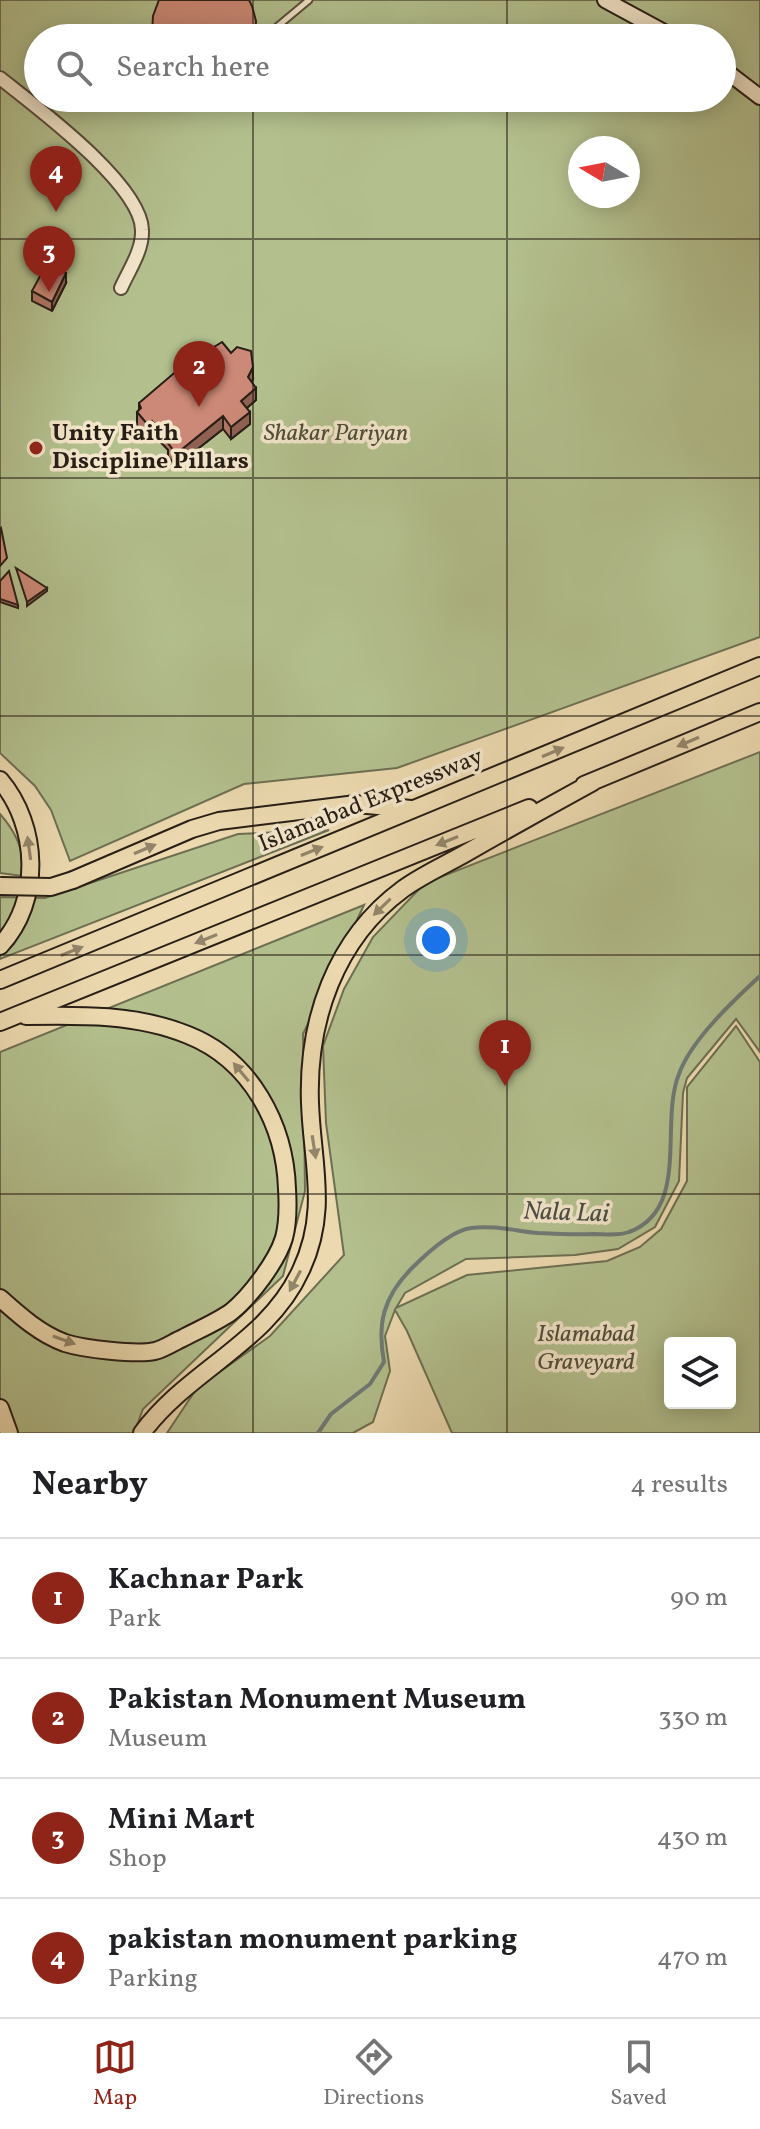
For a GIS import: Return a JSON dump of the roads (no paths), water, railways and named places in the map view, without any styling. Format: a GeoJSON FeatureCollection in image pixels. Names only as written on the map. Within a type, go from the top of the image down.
{"type":"FeatureCollection","features":[{"type":"Feature","properties":{"kind":"highway","name":"Islamabad Expressway"},"geometry":{"type":"LineString","coordinates":[[0,980],[760,666]]}},
{"type":"Feature","properties":{"kind":"highway"},"geometry":{"type":"LineString","coordinates":[[0,1022],[760,712]]}},
{"type":"Feature","properties":{"kind":"highway"},"geometry":{"type":"LineString","coordinates":[[0,780],[23,820],[31,867],[24,905],[0,946]]}},
{"type":"Feature","properties":{"kind":"highway"},"geometry":{"type":"LineString","coordinates":[[142,1433],[170,1400],[274,1315],[301,1270],[309,1250],[318,1207],[317,1160],[310,1102],[312,1036],[325,994],[354,941],[368,921],[405,887],[593,782]]}},
{"type":"Feature","properties":{"kind":"highway"},"geometry":{"type":"LineString","coordinates":[[0,886],[51,887],[192,829],[219,821],[356,804],[416,809]]}},
{"type":"Feature","properties":{"kind":"highway"},"geometry":{"type":"LineString","coordinates":[[0,1298],[28,1323],[64,1343],[111,1351],[156,1351],[231,1311],[266,1273],[284,1238],[288,1208],[286,1163],[273,1118],[257,1091],[227,1056],[190,1035],[159,1025],[112,1017],[17,1016]]}},
{"type":"Feature","properties":{"kind":"highway"},"geometry":{"type":"LineString","coordinates":[[0,1408],[9,1433]]}},
{"type":"Feature","properties":{"kind":"main road"},"geometry":{"type":"LineString","coordinates":[[605,0],[649,24]]}},
{"type":"Feature","properties":{"kind":"main road"},"geometry":{"type":"LineString","coordinates":[[736,79],[760,97]]}},
{"type":"Feature","properties":{"kind":"street"},"geometry":{"type":"LineString","coordinates":[[0,78],[24,98]]}},
{"type":"Feature","properties":{"kind":"street"},"geometry":{"type":"LineString","coordinates":[[42,112],[77,141],[119,184],[138,212],[142,239],[121,288]]}},
{"type":"Feature","properties":{"kind":"lane"},"geometry":{"type":"LineString","coordinates":[[280,24],[309,0]]}},
{"type":"Feature","properties":{"kind":"waterway","name":"Nala Lai"},"geometry":{"type":"LineString","coordinates":[[318,1433],[331,1414],[370,1384],[384,1362],[382,1323],[394,1290],[412,1268],[447,1238],[463,1230],[480,1227],[552,1234],[621,1234],[648,1221],[660,1204],[667,1185],[671,1116],[679,1074],[693,1048],[714,1021],[760,976]]}},
{"type":"Feature","properties":{"kind":"place","name":"pakistan monument parking"},"geometry":{"type":"Point","coordinates":[56,212]}},
{"type":"Feature","properties":{"kind":"place","name":"Mini Mart"},"geometry":{"type":"Point","coordinates":[49,292]}},
{"type":"Feature","properties":{"kind":"place","name":"Pakistan Monument Museum"},"geometry":{"type":"Point","coordinates":[199,407]}},
{"type":"Feature","properties":{"kind":"place","name":"Unity Faith Discipline Pillars"},"geometry":{"type":"Point","coordinates":[36,448]}},
{"type":"Feature","properties":{"kind":"place","name":"Kachnar Park"},"geometry":{"type":"Point","coordinates":[505,1086]}},
{"type":"Feature","properties":{"kind":"park label","name":"Shakar Pariyan"},"geometry":{"type":"Point","coordinates":[336,434]}},
{"type":"Feature","properties":{"kind":"park label","name":"Islamabad Graveyard"},"geometry":{"type":"Point","coordinates":[586,1349]}}]}
